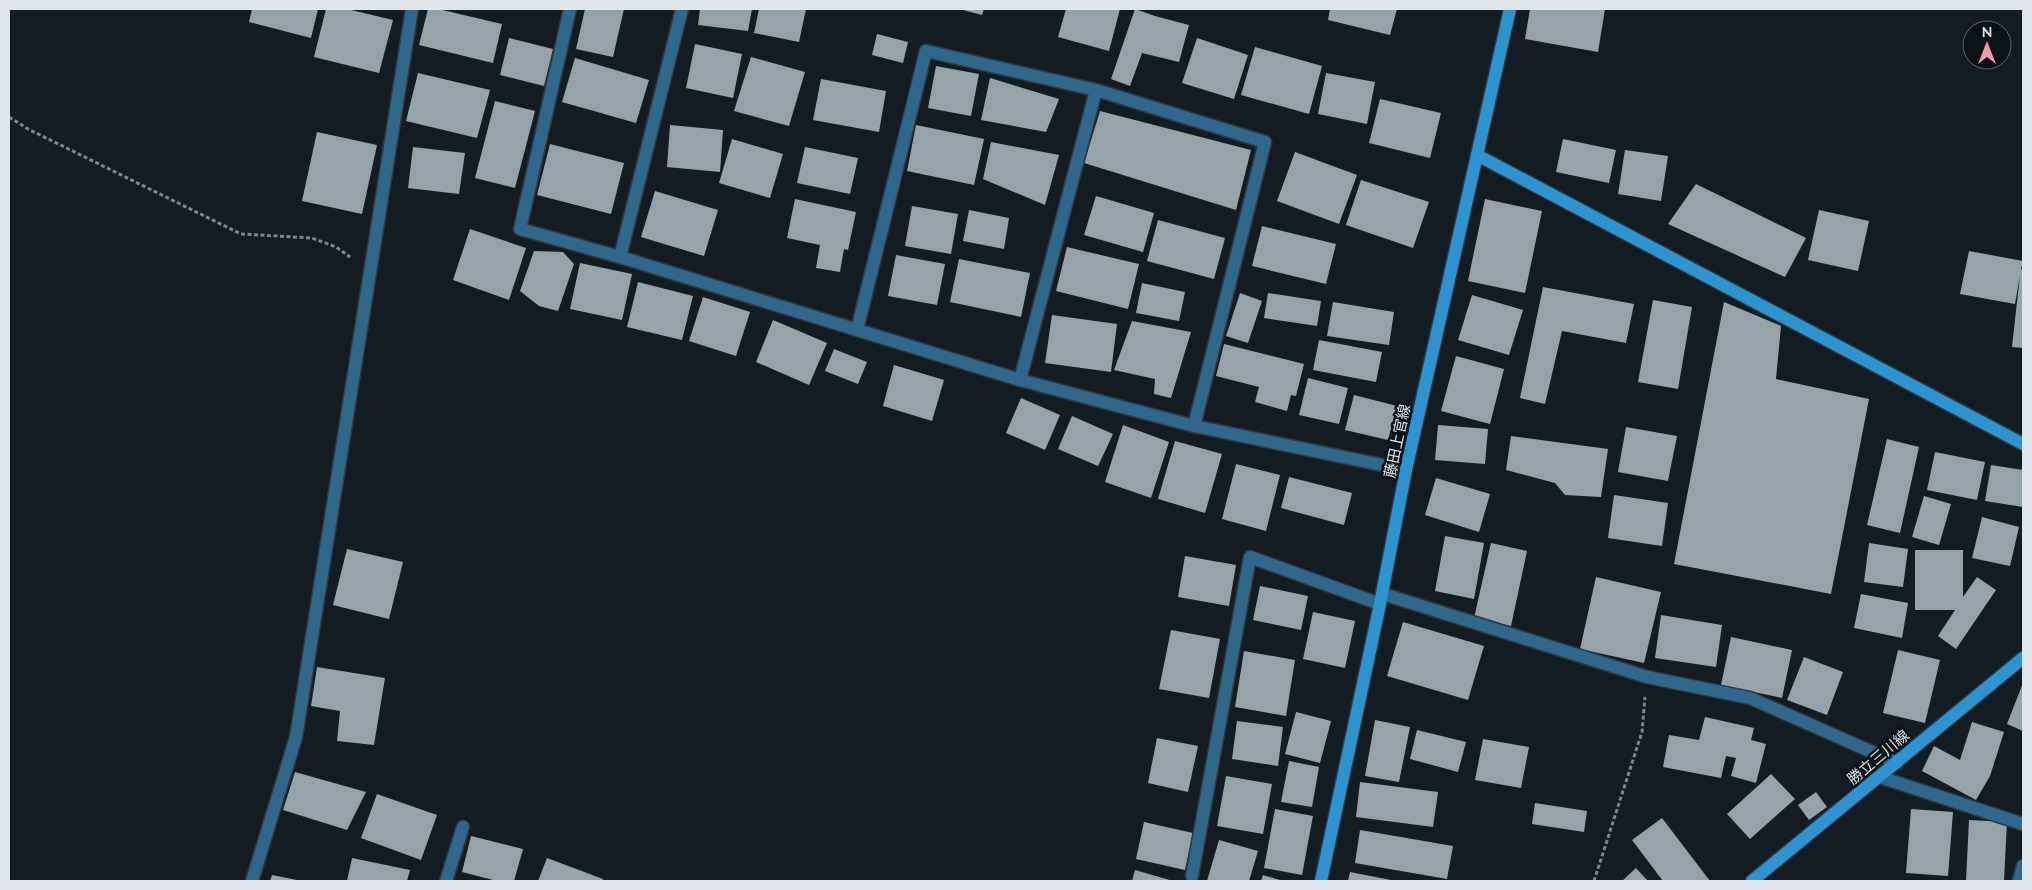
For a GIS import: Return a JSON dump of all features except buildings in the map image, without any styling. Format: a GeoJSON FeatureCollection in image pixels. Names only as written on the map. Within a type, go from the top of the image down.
{"type":"FeatureCollection","features":[{"type":"Feature","properties":{"kind":"main road","name":"藤田上官線"},"geometry":{"type":"LineString","coordinates":[[1321,881],[1382,599],[1406,470],[1510,9]]}},
{"type":"Feature","properties":{"kind":"main road"},"geometry":{"type":"LineString","coordinates":[[1477,156],[2023,444]]}},
{"type":"Feature","properties":{"kind":"main road","name":"勝立三川線"},"geometry":{"type":"LineString","coordinates":[[1752,881],[1898,763],[1962,707],[2023,658]]}},
{"type":"Feature","properties":{"kind":"street"},"geometry":{"type":"LineString","coordinates":[[252,881],[296,737],[412,9]]}},
{"type":"Feature","properties":{"kind":"street"},"geometry":{"type":"LineString","coordinates":[[570,9],[520,229],[620,257],[1020,380],[1194,426],[1406,470]]}},
{"type":"Feature","properties":{"kind":"street"},"geometry":{"type":"LineString","coordinates":[[620,257],[682,9]]}},
{"type":"Feature","properties":{"kind":"street"},"geometry":{"type":"LineString","coordinates":[[857,330],[926,50],[1096,90],[1265,142],[1194,426]]}},
{"type":"Feature","properties":{"kind":"street"},"geometry":{"type":"LineString","coordinates":[[1020,380],[1096,90]]}},
{"type":"Feature","properties":{"kind":"street"},"geometry":{"type":"LineString","coordinates":[[1192,876],[1250,557],[1382,599],[1647,677],[1750,698],[1898,763]]}},
{"type":"Feature","properties":{"kind":"street"},"geometry":{"type":"LineString","coordinates":[[1880,777],[2023,824]]}},
{"type":"Feature","properties":{"kind":"street"},"geometry":{"type":"LineString","coordinates":[[446,881],[463,827]]}},
{"type":"Feature","properties":{"kind":"street"},"geometry":{"type":"LineString","coordinates":[[2019,881],[2023,866]]}},
{"type":"Feature","properties":{"kind":"path"},"geometry":{"type":"LineString","coordinates":[[9,117],[28,129],[241,234],[312,238],[336,247],[370,270]]}},
{"type":"Feature","properties":{"kind":"path"},"geometry":{"type":"LineString","coordinates":[[1594,881],[1642,732],[1647,677]]}}]}
